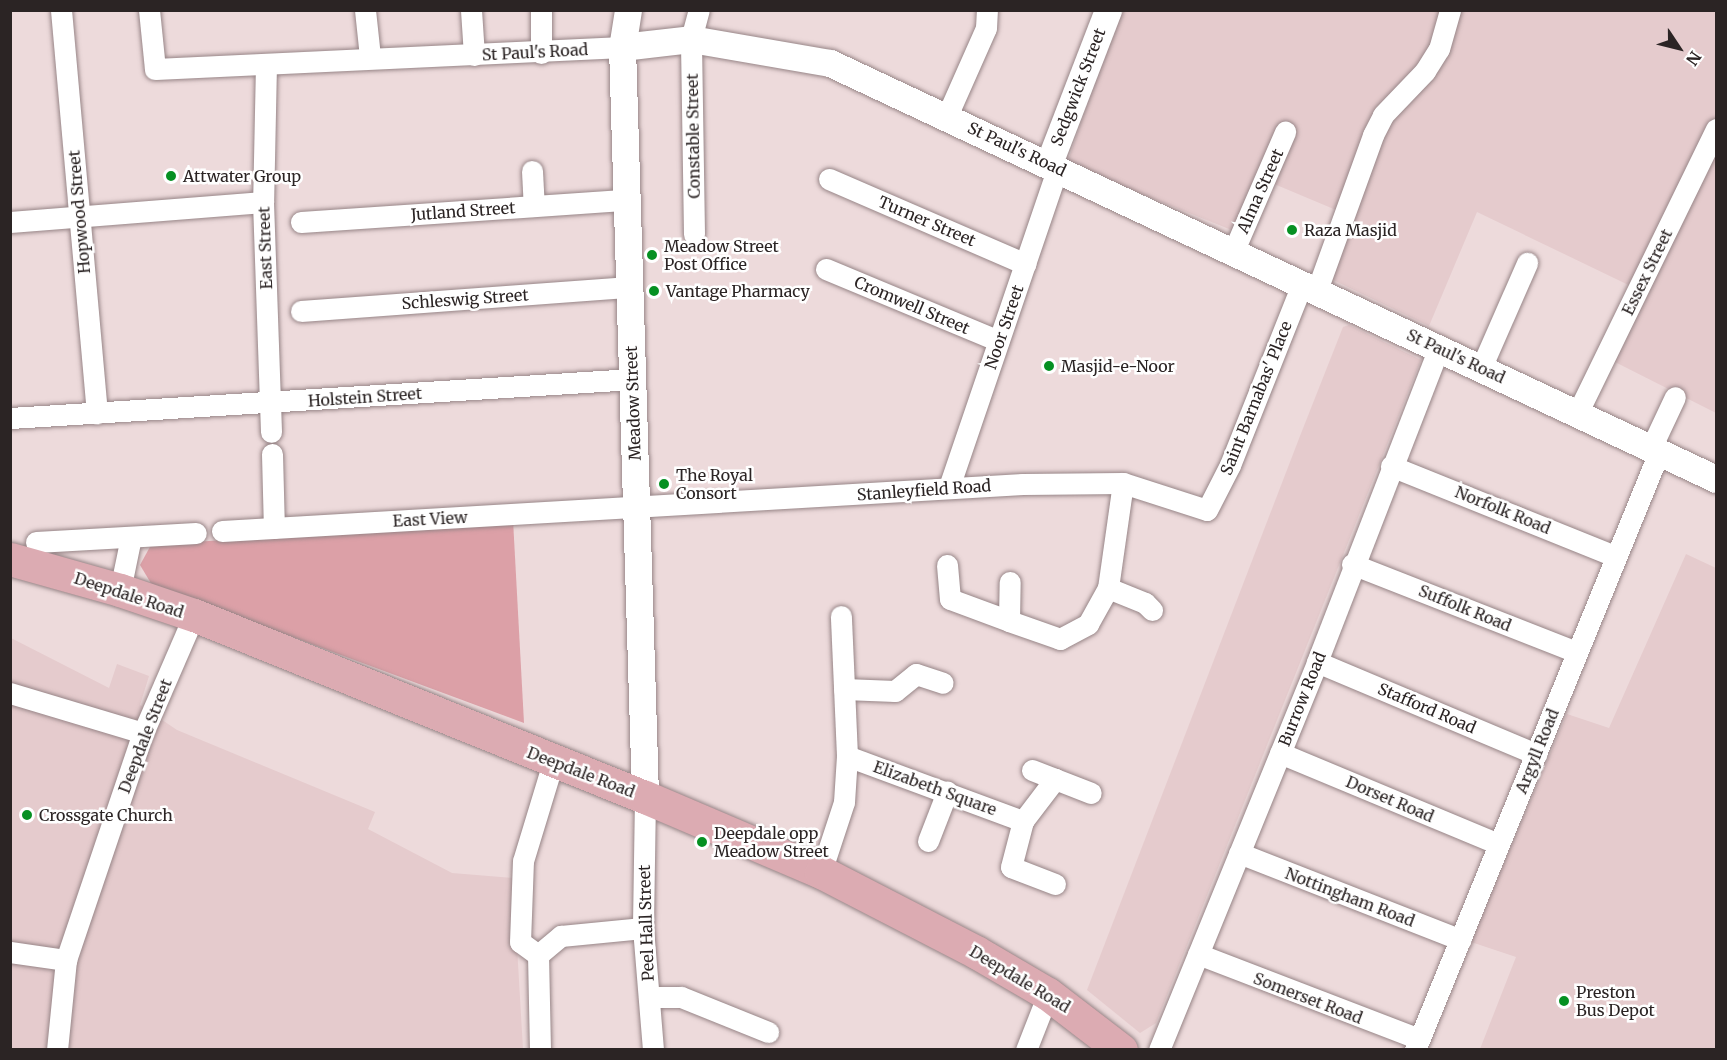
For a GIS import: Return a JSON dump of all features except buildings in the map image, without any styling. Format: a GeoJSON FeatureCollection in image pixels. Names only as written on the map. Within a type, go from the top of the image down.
{"type":"FeatureCollection","features":[{"type":"Feature","properties":{"kind":"main road","name":"Deepdale Road"},"geometry":{"type":"LineString","coordinates":[[23,551],[120,590],[194,615],[553,762],[645,797],[821,872],[976,952],[1048,994],[1079,1015],[1121,1050]]}},
{"type":"Feature","properties":{"kind":"street","name":"Hopwood Street"},"geometry":{"type":"LineString","coordinates":[[61,10],[97,413]]}},
{"type":"Feature","properties":{"kind":"street","name":"St Paul's Road"},"geometry":{"type":"LineString","coordinates":[[149,10],[155,69],[370,57],[541,53],[691,39],[830,63],[1054,165],[1716,478]]}},
{"type":"Feature","properties":{"kind":"street"},"geometry":{"type":"LineString","coordinates":[[365,10],[370,57]]}},
{"type":"Feature","properties":{"kind":"street"},"geometry":{"type":"LineString","coordinates":[[471,10],[474,55]]}},
{"type":"Feature","properties":{"kind":"street"},"geometry":{"type":"LineString","coordinates":[[541,10],[541,53]]}},
{"type":"Feature","properties":{"kind":"street","name":"Meadow Street"},"geometry":{"type":"LineString","coordinates":[[628,10],[622,47],[645,797]]}},
{"type":"Feature","properties":{"kind":"street","name":"Constable Street"},"geometry":{"type":"LineString","coordinates":[[694,234],[691,39],[699,10]]}},
{"type":"Feature","properties":{"kind":"street"},"geometry":{"type":"LineString","coordinates":[[947,116],[986,28],[987,10]]}},
{"type":"Feature","properties":{"kind":"street","name":"Sedgwick Street"},"geometry":{"type":"LineString","coordinates":[[1054,165],[1108,10]]}},
{"type":"Feature","properties":{"kind":"street","name":"Saint Barnabas' Place"},"geometry":{"type":"LineString","coordinates":[[1208,510],[1310,287],[1373,135],[1383,115],[1425,71],[1439,49],[1450,10]]}},
{"type":"Feature","properties":{"kind":"street","name":"East Street"},"geometry":{"type":"LineString","coordinates":[[266,64],[263,202],[271,432]]}},
{"type":"Feature","properties":{"kind":"street","name":"Essex Street"},"geometry":{"type":"LineString","coordinates":[[1578,414],[1716,129]]}},
{"type":"Feature","properties":{"kind":"street","name":"Alma Street"},"geometry":{"type":"LineString","coordinates":[[1234,250],[1285,132]]}},
{"type":"Feature","properties":{"kind":"street","name":"Noor Street"},"geometry":{"type":"LineString","coordinates":[[949,487],[1025,264],[1054,165]]}},
{"type":"Feature","properties":{"kind":"street"},"geometry":{"type":"LineString","coordinates":[[532,171],[534,206]]}},
{"type":"Feature","properties":{"kind":"street","name":"Turner Street"},"geometry":{"type":"LineString","coordinates":[[829,179],[1025,264]]}},
{"type":"Feature","properties":{"kind":"street","name":"Jutland Street"},"geometry":{"type":"LineString","coordinates":[[301,222],[626,200]]}},
{"type":"Feature","properties":{"kind":"street"},"geometry":{"type":"LineString","coordinates":[[10,222],[263,202]]}},
{"type":"Feature","properties":{"kind":"street"},"geometry":{"type":"LineString","coordinates":[[1481,368],[1527,262]]}},
{"type":"Feature","properties":{"kind":"street","name":"Cromwell Street"},"geometry":{"type":"LineString","coordinates":[[825,268],[999,341]]}},
{"type":"Feature","properties":{"kind":"street","name":"Schleswig Street"},"geometry":{"type":"LineString","coordinates":[[302,310],[629,287]]}},
{"type":"Feature","properties":{"kind":"street","name":"Burrow Road"},"geometry":{"type":"LineString","coordinates":[[1159,1050],[1317,662],[1352,564],[1391,466],[1431,344]]}},
{"type":"Feature","properties":{"kind":"street","name":"Holstein Street"},"geometry":{"type":"LineString","coordinates":[[10,418],[270,404],[633,380]]}},
{"type":"Feature","properties":{"kind":"street","name":"Argyll Road"},"geometry":{"type":"LineString","coordinates":[[1417,1044],[1615,556],[1675,397]]}},
{"type":"Feature","properties":{"kind":"street"},"geometry":{"type":"LineString","coordinates":[[272,454],[274,528]]}},
{"type":"Feature","properties":{"kind":"street","name":"Norfolk Road"},"geometry":{"type":"LineString","coordinates":[[1391,466],[1615,556]]}},
{"type":"Feature","properties":{"kind":"street"},"geometry":{"type":"LineString","coordinates":[[947,566],[950,599],[1059,639],[1088,624],[1107,588],[1123,483]]}},
{"type":"Feature","properties":{"kind":"street","name":"Stanleyfield Road"},"geometry":{"type":"LineString","coordinates":[[637,506],[818,498],[949,487],[1123,483],[1208,510]]}},
{"type":"Feature","properties":{"kind":"street","name":"East View"},"geometry":{"type":"LineString","coordinates":[[222,531],[637,506]]}},
{"type":"Feature","properties":{"kind":"street"},"geometry":{"type":"LineString","coordinates":[[23,551],[132,537],[196,533]]}},
{"type":"Feature","properties":{"kind":"street"},"geometry":{"type":"LineString","coordinates":[[120,590],[132,537]]}},
{"type":"Feature","properties":{"kind":"street","name":"Suffolk Road"},"geometry":{"type":"LineString","coordinates":[[1352,564],[1576,652]]}},
{"type":"Feature","properties":{"kind":"street"},"geometry":{"type":"LineString","coordinates":[[1009,621],[1010,582]]}},
{"type":"Feature","properties":{"kind":"street"},"geometry":{"type":"LineString","coordinates":[[1107,588],[1145,603],[1152,610]]}},
{"type":"Feature","properties":{"kind":"street","name":"Deepdale Street"},"geometry":{"type":"LineString","coordinates":[[57,1050],[66,960],[143,733],[194,615]]}},
{"type":"Feature","properties":{"kind":"street"},"geometry":{"type":"LineString","coordinates":[[821,872],[844,802],[847,756],[841,616]]}},
{"type":"Feature","properties":{"kind":"street","name":"Stafford Road"},"geometry":{"type":"LineString","coordinates":[[1317,662],[1536,754]]}},
{"type":"Feature","properties":{"kind":"street"},"geometry":{"type":"LineString","coordinates":[[844,698],[895,691],[916,674],[943,683]]}},
{"type":"Feature","properties":{"kind":"street"},"geometry":{"type":"LineString","coordinates":[[10,693],[143,733]]}},
{"type":"Feature","properties":{"kind":"street","name":"Dorset Road"},"geometry":{"type":"LineString","coordinates":[[1280,753],[1499,844]]}},
{"type":"Feature","properties":{"kind":"street","name":"Elizabeth Square"},"geometry":{"type":"LineString","coordinates":[[847,756],[1023,820]]}},
{"type":"Feature","properties":{"kind":"street"},"geometry":{"type":"LineString","coordinates":[[538,955],[520,942],[523,861],[553,762]]}},
{"type":"Feature","properties":{"kind":"street"},"geometry":{"type":"LineString","coordinates":[[1032,770],[1091,793]]}},
{"type":"Feature","properties":{"kind":"street"},"geometry":{"type":"LineString","coordinates":[[1055,779],[1023,820],[1011,867],[1055,884]]}},
{"type":"Feature","properties":{"kind":"street"},"geometry":{"type":"LineString","coordinates":[[928,841],[947,792]]}},
{"type":"Feature","properties":{"kind":"street","name":"Peel Hall Street"},"geometry":{"type":"LineString","coordinates":[[645,797],[643,928],[653,1049]]}},
{"type":"Feature","properties":{"kind":"street","name":"Nottingham Road"},"geometry":{"type":"LineString","coordinates":[[1239,853],[1461,940]]}},
{"type":"Feature","properties":{"kind":"street"},"geometry":{"type":"LineString","coordinates":[[538,955],[561,936],[643,928]]}},
{"type":"Feature","properties":{"kind":"street"},"geometry":{"type":"LineString","coordinates":[[10,952],[66,960]]}},
{"type":"Feature","properties":{"kind":"street","name":"Somerset Road"},"geometry":{"type":"LineString","coordinates":[[1198,954],[1417,1044]]}},
{"type":"Feature","properties":{"kind":"street"},"geometry":{"type":"LineString","coordinates":[[538,955],[540,1050]]}},
{"type":"Feature","properties":{"kind":"street"},"geometry":{"type":"LineString","coordinates":[[1026,1050],[1048,994]]}},
{"type":"Feature","properties":{"kind":"street"},"geometry":{"type":"LineString","coordinates":[[649,997],[681,997],[768,1032]]}},
{"type":"Feature","properties":{"kind":"shaded area"},"geometry":{"type":"Polygon","coordinates":[[[1119,11],[1716,11],[1716,413],[1611,360],[1643,292],[1477,212],[1429,326],[1325,276],[1348,215],[1262,179],[1234,231],[1067,164],[1119,11]]]}},
{"type":"Feature","properties":{"kind":"shaded area"},"geometry":{"type":"Polygon","coordinates":[[[1349,325],[1421,360],[1156,1023],[1140,1033],[1087,990],[1300,436],[1343,327],[1349,325]]]}},
{"type":"Feature","properties":{"kind":"shaded area"},"geometry":{"type":"Polygon","coordinates":[[[513,520],[524,723],[152,585],[140,565],[151,545],[513,520]]]}},
{"type":"Feature","properties":{"kind":"shaded area"},"geometry":{"type":"Polygon","coordinates":[[[1686,554],[1716,568],[1716,1049],[1480,1049],[1516,957],[1471,942],[1567,714],[1609,728],[1686,554]]]}},
{"type":"Feature","properties":{"kind":"shaded area"},"geometry":{"type":"Polygon","coordinates":[[[11,638],[109,688],[117,664],[149,676],[140,705],[177,730],[375,812],[368,829],[452,873],[513,878],[523,1049],[11,1050],[11,638]]]}},
{"type":"Feature","properties":{"kind":"place","name":"Attwater Group"},"geometry":{"type":"Point","coordinates":[171,176]}},
{"type":"Feature","properties":{"kind":"place","name":"Raza Masjid"},"geometry":{"type":"Point","coordinates":[1292,230]}},
{"type":"Feature","properties":{"kind":"place","name":"Meadow Street Post Office"},"geometry":{"type":"Point","coordinates":[652,255]}},
{"type":"Feature","properties":{"kind":"place","name":"Vantage Pharmacy"},"geometry":{"type":"Point","coordinates":[654,291]}},
{"type":"Feature","properties":{"kind":"place","name":"Masjid-e-Noor"},"geometry":{"type":"Point","coordinates":[1049,366]}},
{"type":"Feature","properties":{"kind":"place","name":"The Royal Consort"},"geometry":{"type":"Point","coordinates":[664,484]}},
{"type":"Feature","properties":{"kind":"place","name":"Crossgate Church"},"geometry":{"type":"Point","coordinates":[27,815]}},
{"type":"Feature","properties":{"kind":"place","name":"Deepdale opp Meadow Street"},"geometry":{"type":"Point","coordinates":[702,842]}},
{"type":"Feature","properties":{"kind":"place","name":"Preston Bus Depot"},"geometry":{"type":"Point","coordinates":[1564,1001]}}]}
